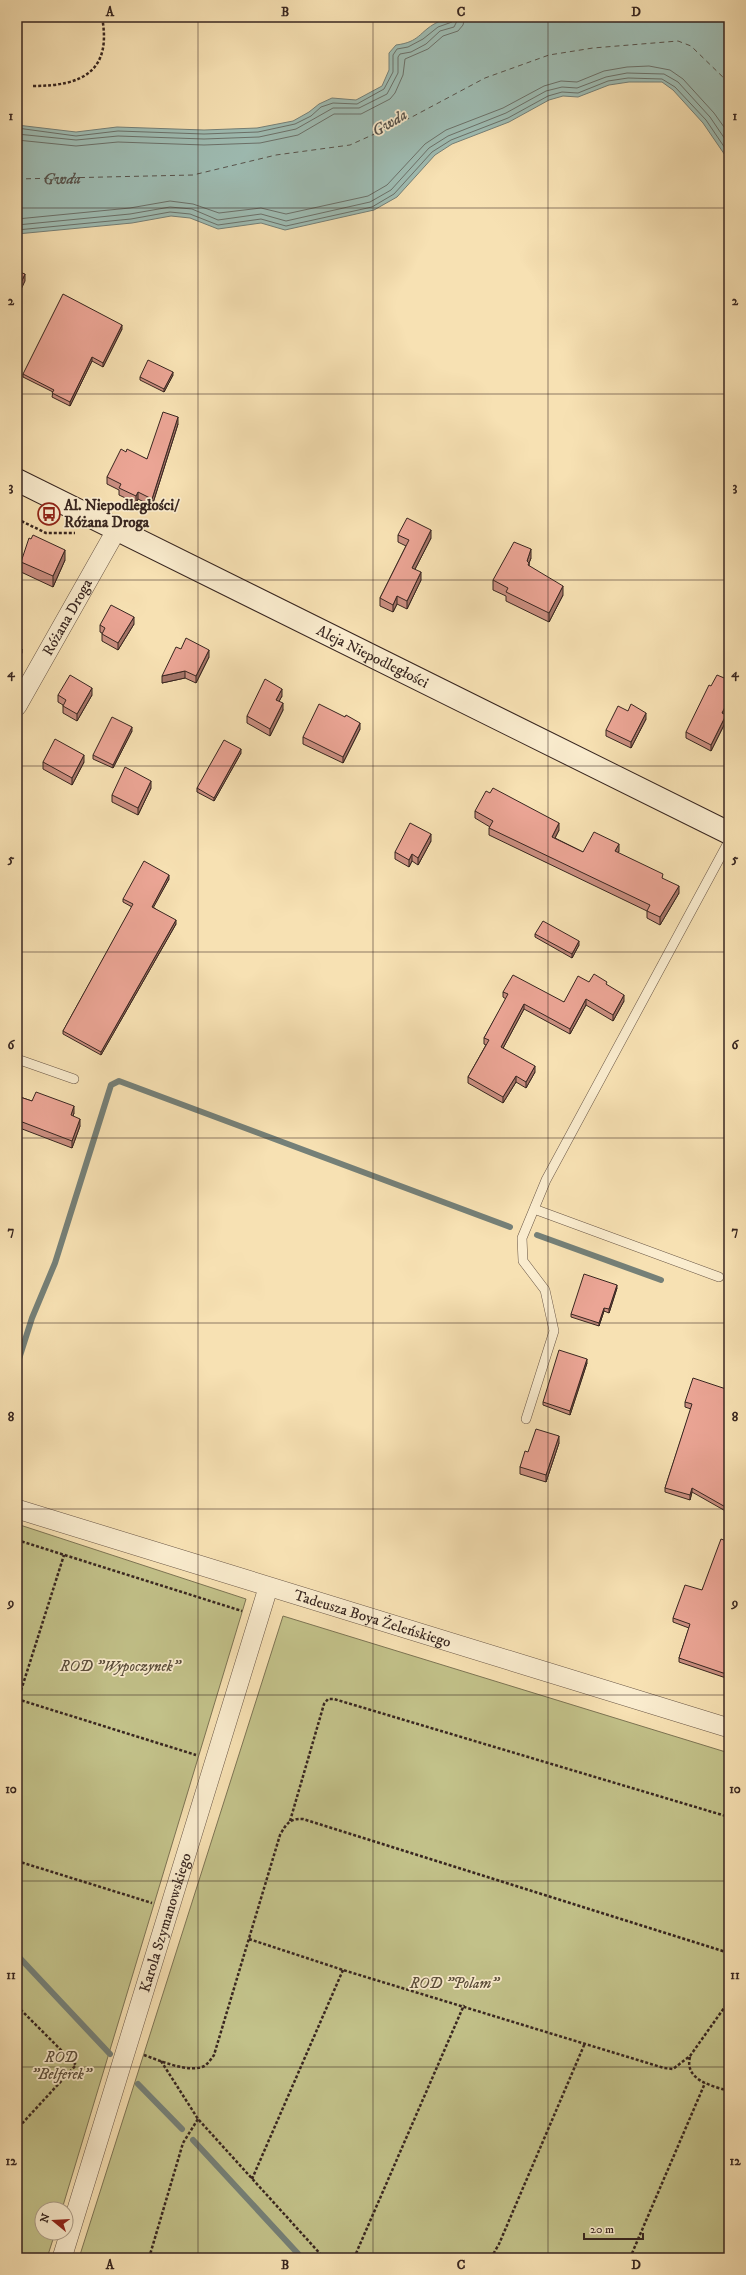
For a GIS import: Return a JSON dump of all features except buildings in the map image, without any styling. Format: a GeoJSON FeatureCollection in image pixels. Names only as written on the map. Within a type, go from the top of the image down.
{"type":"FeatureCollection","features":[{"type":"Feature","properties":{"kind":"street","name":"Aleja Niepodległości"},"geometry":{"type":"LineString","coordinates":[[17,480],[729,833]]}},
{"type":"Feature","properties":{"kind":"street","name":"Różana Droga"},"geometry":{"type":"LineString","coordinates":[[17,706],[117,529]]}},
{"type":"Feature","properties":{"kind":"street","name":"Tadeusza Boya Żeleńskiego"},"geometry":{"type":"LineString","coordinates":[[17,1509],[268,1588],[729,1728]]}},
{"type":"Feature","properties":{"kind":"street","name":"Karola Szymanowskiego"},"geometry":{"type":"LineString","coordinates":[[62,2258],[268,1588]]}},
{"type":"Feature","properties":{"kind":"lane"},"geometry":{"type":"LineString","coordinates":[[526,1419],[554,1330],[545,1290],[523,1261],[522,1238],[546,1180],[729,841]]}},
{"type":"Feature","properties":{"kind":"lane"},"geometry":{"type":"LineString","coordinates":[[17,1058],[74,1080]]}},
{"type":"Feature","properties":{"kind":"lane"},"geometry":{"type":"LineString","coordinates":[[534,1209],[718,1278]]}},
{"type":"Feature","properties":{"kind":"path"},"geometry":{"type":"LineString","coordinates":[[33,86],[53,86],[72,82],[92,72],[102,54],[106,36],[102,17]]}},
{"type":"Feature","properties":{"kind":"path"},"geometry":{"type":"LineString","coordinates":[[17,1540],[242,1611]]}},
{"type":"Feature","properties":{"kind":"path"},"geometry":{"type":"LineString","coordinates":[[64,1554],[17,1700],[199,1756]]}},
{"type":"Feature","properties":{"kind":"path"},"geometry":{"type":"LineString","coordinates":[[144,2055],[192,2068],[205,2066],[214,2055],[280,1835],[290,1821],[324,1704],[328,1699],[334,1699],[729,1817]]}},
{"type":"Feature","properties":{"kind":"path"},"geometry":{"type":"LineString","coordinates":[[290,1821],[294,1818],[303,1819],[729,1953]]}},
{"type":"Feature","properties":{"kind":"path"},"geometry":{"type":"LineString","coordinates":[[17,1861],[155,1904]]}},
{"type":"Feature","properties":{"kind":"path"},"geometry":{"type":"LineString","coordinates":[[249,1939],[343,1970],[664,2068],[674,2068],[690,2056],[729,2001]]}},
{"type":"Feature","properties":{"kind":"path"},"geometry":{"type":"LineString","coordinates":[[252,2179],[343,1970]]}},
{"type":"Feature","properties":{"kind":"path"},"geometry":{"type":"LineString","coordinates":[[17,2006],[76,2065],[17,2129]]}},
{"type":"Feature","properties":{"kind":"path"},"geometry":{"type":"LineString","coordinates":[[354,2258],[464,2006]]}},
{"type":"Feature","properties":{"kind":"path"},"geometry":{"type":"LineString","coordinates":[[491,2258],[499,2244],[585,2043]]}},
{"type":"Feature","properties":{"kind":"path"},"geometry":{"type":"LineString","coordinates":[[690,2056],[688,2063],[690,2071],[697,2079],[729,2091]]}},
{"type":"Feature","properties":{"kind":"path"},"geometry":{"type":"LineString","coordinates":[[160,2060],[198,2119],[324,2258]]}},
{"type":"Feature","properties":{"kind":"path"},"geometry":{"type":"LineString","coordinates":[[630,2258],[705,2083]]}},
{"type":"Feature","properties":{"kind":"path"},"geometry":{"type":"LineString","coordinates":[[149,2258],[184,2143],[198,2119]]}},
{"type":"Feature","properties":{"kind":"green space","name":"ROD \"Wypoczynek\""},"geometry":{"type":"Polygon","coordinates":[[[17,1524],[246,1599],[64,2201],[34,2201],[34,2241],[52,2241],[47,2258],[17,2258],[17,1524]]]}},
{"type":"Feature","properties":{"kind":"green space","name":"ROD \"Polam\""},"geometry":{"type":"Polygon","coordinates":[[[283,1616],[729,1753],[729,2258],[79,2258],[283,1616]]]}},
{"type":"Feature","properties":{"kind":"water","name":"Gwda"},"geometry":{"type":"Polygon","coordinates":[[[454,17],[729,17],[729,161],[703,123],[673,90],[662,82],[629,82],[609,85],[578,97],[563,96],[549,100],[509,122],[452,144],[435,155],[397,197],[374,210],[285,230],[261,223],[218,229],[190,218],[171,216],[132,223],[17,234],[17,125],[76,132],[117,127],[204,130],[257,128],[293,121],[309,112],[319,104],[332,98],[356,100],[382,86],[389,70],[389,53],[396,45],[410,42],[430,26],[442,20],[454,17]]]}},
{"type":"Feature","properties":{"kind":"waterway"},"geometry":{"type":"LineString","coordinates":[[17,1365],[32,1318],[55,1263],[111,1085],[119,1081],[510,1227]]}},
{"type":"Feature","properties":{"kind":"waterway"},"geometry":{"type":"LineString","coordinates":[[537,1235],[661,1280]]}},
{"type":"Feature","properties":{"kind":"waterway"},"geometry":{"type":"LineString","coordinates":[[17,1955],[110,2054]]}},
{"type":"Feature","properties":{"kind":"waterway"},"geometry":{"type":"LineString","coordinates":[[138,2084],[182,2129]]}},
{"type":"Feature","properties":{"kind":"waterway"},"geometry":{"type":"LineString","coordinates":[[193,2140],[302,2258]]}},
{"type":"Feature","properties":{"kind":"ferry route"},"geometry":{"type":"LineString","coordinates":[[17,179],[193,175],[276,155],[350,145],[410,118],[485,78],[549,55],[593,48],[678,41],[691,46],[729,83]]}},
{"type":"Feature","properties":{"kind":"place","name":"Al. Niepodległości/ Różana Droga"},"geometry":{"type":"Point","coordinates":[49,514]}},
{"type":"Feature","properties":{"kind":"park label","name":"ROD \"Belferek\""},"geometry":{"type":"Point","coordinates":[61,2066]}}]}
